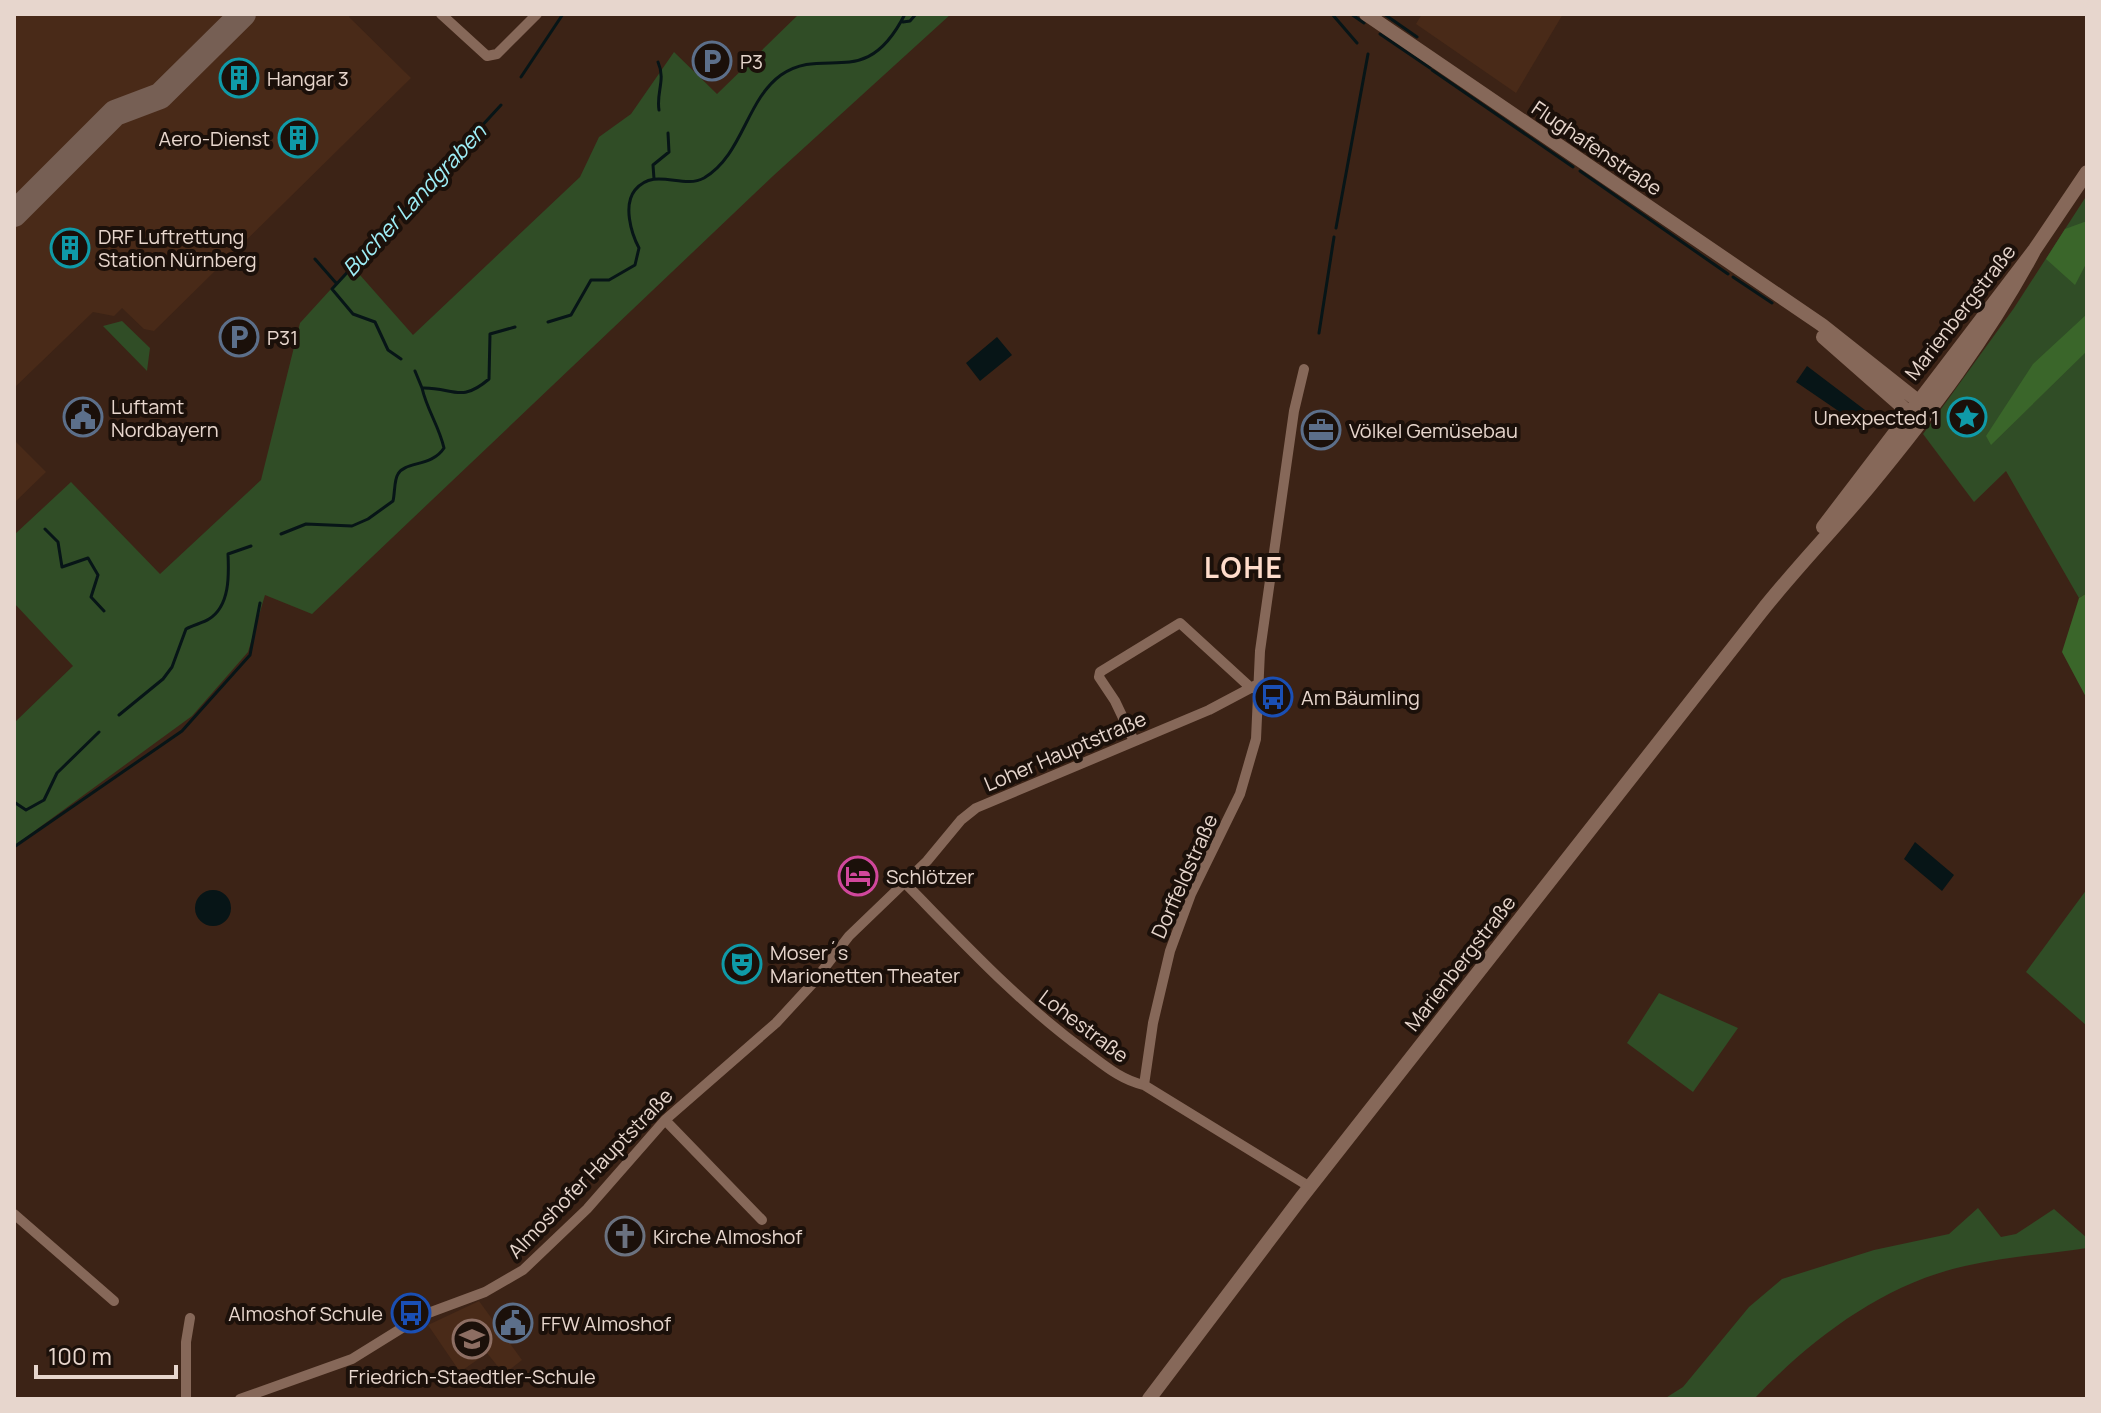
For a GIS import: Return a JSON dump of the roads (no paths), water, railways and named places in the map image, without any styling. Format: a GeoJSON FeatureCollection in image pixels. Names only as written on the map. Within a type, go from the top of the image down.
{"type":"FeatureCollection","features":[{"type":"Feature","properties":{"kind":"main road","name":"Flughafenstraße"},"geometry":{"type":"LineString","coordinates":[[1366,14],[1804,316],[1822,325],[1918,411]]}},
{"type":"Feature","properties":{"kind":"main road","name":"Marienbergstraße"},"geometry":{"type":"LineString","coordinates":[[1149,1399],[1310,1187],[1918,411],[2087,172]]}},
{"type":"Feature","properties":{"kind":"street"},"geometry":{"type":"LineString","coordinates":[[441,14],[487,56],[497,54],[537,14]]}},
{"type":"Feature","properties":{"kind":"street","name":"Dorffeldstraße"},"geometry":{"type":"LineString","coordinates":[[1144,1085],[1153,1023],[1170,951],[1191,894],[1246,776],[1257,732],[1256,686],[1262,637],[1294,411],[1304,369]]}},
{"type":"Feature","properties":{"kind":"street"},"geometry":{"type":"LineString","coordinates":[[1134,741],[1115,701],[1099,677],[1100,672],[1180,623],[1256,686]]}},
{"type":"Feature","properties":{"kind":"street","name":"Loher Hauptstraße"},"geometry":{"type":"LineString","coordinates":[[776,1023],[812,984],[849,936],[905,883],[976,808],[1209,710],[1256,686]]}},
{"type":"Feature","properties":{"kind":"street","name":"Lohestraße"},"geometry":{"type":"LineString","coordinates":[[905,883],[1023,1003],[1116,1074],[1144,1085],[1310,1187]]}},
{"type":"Feature","properties":{"kind":"street","name":"Almoshofer Hauptstraße"},"geometry":{"type":"LineString","coordinates":[[240,1399],[352,1359],[423,1315],[485,1292],[523,1270],[587,1209],[665,1120],[776,1023]]}},
{"type":"Feature","properties":{"kind":"street"},"geometry":{"type":"LineString","coordinates":[[665,1120],[762,1220]]}},
{"type":"Feature","properties":{"kind":"street"},"geometry":{"type":"LineString","coordinates":[[14,1214],[114,1301]]}},
{"type":"Feature","properties":{"kind":"street"},"geometry":{"type":"LineString","coordinates":[[186,1399],[185,1356],[190,1318]]}},
{"type":"Feature","properties":{"kind":"waterway","name":"Bucher Landgraben"},"geometry":{"type":"LineString","coordinates":[[521,77],[563,14]]}},
{"type":"Feature","properties":{"kind":"waterway"},"geometry":{"type":"LineString","coordinates":[[548,322],[571,315],[591,280],[609,280],[635,265],[639,248],[631,227],[629,203],[635,190],[643,183],[660,179],[687,182],[704,178],[728,156],[760,98],[781,75],[798,67],[860,60],[875,52],[890,38],[905,14]]}},
{"type":"Feature","properties":{"kind":"waterway","name":"Bucher Landgraben"},"geometry":{"type":"LineString","coordinates":[[903,22],[910,21],[916,14]]}},
{"type":"Feature","properties":{"kind":"waterway"},"geometry":{"type":"LineString","coordinates":[[1332,14],[1357,43]]}},
{"type":"Feature","properties":{"kind":"waterway"},"geometry":{"type":"LineString","coordinates":[[1351,14],[1364,23]]}},
{"type":"Feature","properties":{"kind":"waterway"},"geometry":{"type":"LineString","coordinates":[[1384,14],[1417,37]]}},
{"type":"Feature","properties":{"kind":"waterway"},"geometry":{"type":"LineString","coordinates":[[1380,34],[1430,68]]}},
{"type":"Feature","properties":{"kind":"waterway"},"geometry":{"type":"LineString","coordinates":[[1336,228],[1368,54]]}},
{"type":"Feature","properties":{"kind":"waterway"},"geometry":{"type":"LineString","coordinates":[[658,62],[661,75],[659,110]]}},
{"type":"Feature","properties":{"kind":"waterway"},"geometry":{"type":"LineString","coordinates":[[1432,70],[1573,167]]}},
{"type":"Feature","properties":{"kind":"waterway","name":"Bucher Landgraben"},"geometry":{"type":"LineString","coordinates":[[401,359],[388,350],[375,322],[353,314],[332,289],[501,105]]}},
{"type":"Feature","properties":{"kind":"waterway"},"geometry":{"type":"LineString","coordinates":[[654,179],[653,165],[669,152],[668,133]]}},
{"type":"Feature","properties":{"kind":"waterway"},"geometry":{"type":"LineString","coordinates":[[1580,171],[1728,274]]}},
{"type":"Feature","properties":{"kind":"waterway"},"geometry":{"type":"LineString","coordinates":[[1319,333],[1334,237]]}},
{"type":"Feature","properties":{"kind":"waterway"},"geometry":{"type":"LineString","coordinates":[[315,259],[336,283]]}},
{"type":"Feature","properties":{"kind":"waterway"},"geometry":{"type":"LineString","coordinates":[[1733,277],[1772,303]]}},
{"type":"Feature","properties":{"kind":"waterway"},"geometry":{"type":"LineString","coordinates":[[281,534],[306,524],[352,526],[393,501],[401,470],[433,458],[444,448],[422,388],[463,393],[479,387],[489,379],[490,334],[515,327]]}},
{"type":"Feature","properties":{"kind":"waterway","name":"Bucher Landgraben"},"geometry":{"type":"LineString","coordinates":[[415,371],[422,388]]}},
{"type":"Feature","properties":{"kind":"waterway"},"geometry":{"type":"LineString","coordinates":[[45,529],[58,542],[62,567],[88,558],[98,575],[91,597],[104,611]]}},
{"type":"Feature","properties":{"kind":"waterway"},"geometry":{"type":"LineString","coordinates":[[119,715],[163,679],[172,667],[186,629],[216,613],[227,590],[228,554],[251,546]]}},
{"type":"Feature","properties":{"kind":"waterway"},"geometry":{"type":"LineString","coordinates":[[14,847],[182,731],[250,655],[260,603]]}},
{"type":"Feature","properties":{"kind":"waterway"},"geometry":{"type":"LineString","coordinates":[[14,802],[26,810],[44,800],[57,773],[99,732]]}},
{"type":"Feature","properties":{"kind":"place","name":"P3"},"geometry":{"type":"Point","coordinates":[712,61]}},
{"type":"Feature","properties":{"kind":"place","name":"Hangar 3"},"geometry":{"type":"Point","coordinates":[239,78]}},
{"type":"Feature","properties":{"kind":"place","name":"Aero-Dienst"},"geometry":{"type":"Point","coordinates":[298,138]}},
{"type":"Feature","properties":{"kind":"place","name":"DRF Luftrettung Station Nürnberg"},"geometry":{"type":"Point","coordinates":[70,248]}},
{"type":"Feature","properties":{"kind":"place","name":"P31"},"geometry":{"type":"Point","coordinates":[239,337]}},
{"type":"Feature","properties":{"kind":"place","name":"Luftamt Nordbayern"},"geometry":{"type":"Point","coordinates":[83,417]}},
{"type":"Feature","properties":{"kind":"place","name":"Unexpected 1"},"geometry":{"type":"Point","coordinates":[1967,417]}},
{"type":"Feature","properties":{"kind":"place","name":"Völkel Gemüsebau"},"geometry":{"type":"Point","coordinates":[1321,430]}},
{"type":"Feature","properties":{"kind":"place","name":"Am Bäumling"},"geometry":{"type":"Point","coordinates":[1273,697]}},
{"type":"Feature","properties":{"kind":"place","name":"Schlötzer"},"geometry":{"type":"Point","coordinates":[858,876]}},
{"type":"Feature","properties":{"kind":"place","name":"Moser´s Marionetten Theater"},"geometry":{"type":"Point","coordinates":[742,964]}},
{"type":"Feature","properties":{"kind":"place","name":"Kirche Almoshof"},"geometry":{"type":"Point","coordinates":[625,1236]}},
{"type":"Feature","properties":{"kind":"place","name":"Almoshof Schule"},"geometry":{"type":"Point","coordinates":[411,1313]}},
{"type":"Feature","properties":{"kind":"place","name":"FFW Almoshof"},"geometry":{"type":"Point","coordinates":[513,1323]}},
{"type":"Feature","properties":{"kind":"place","name":"Friedrich-Staedtler-Schule"},"geometry":{"type":"Point","coordinates":[472,1339]}},
{"type":"Feature","properties":{"kind":"district","name":"LOHE"},"geometry":{"type":"Point","coordinates":[1244,567]}}]}
